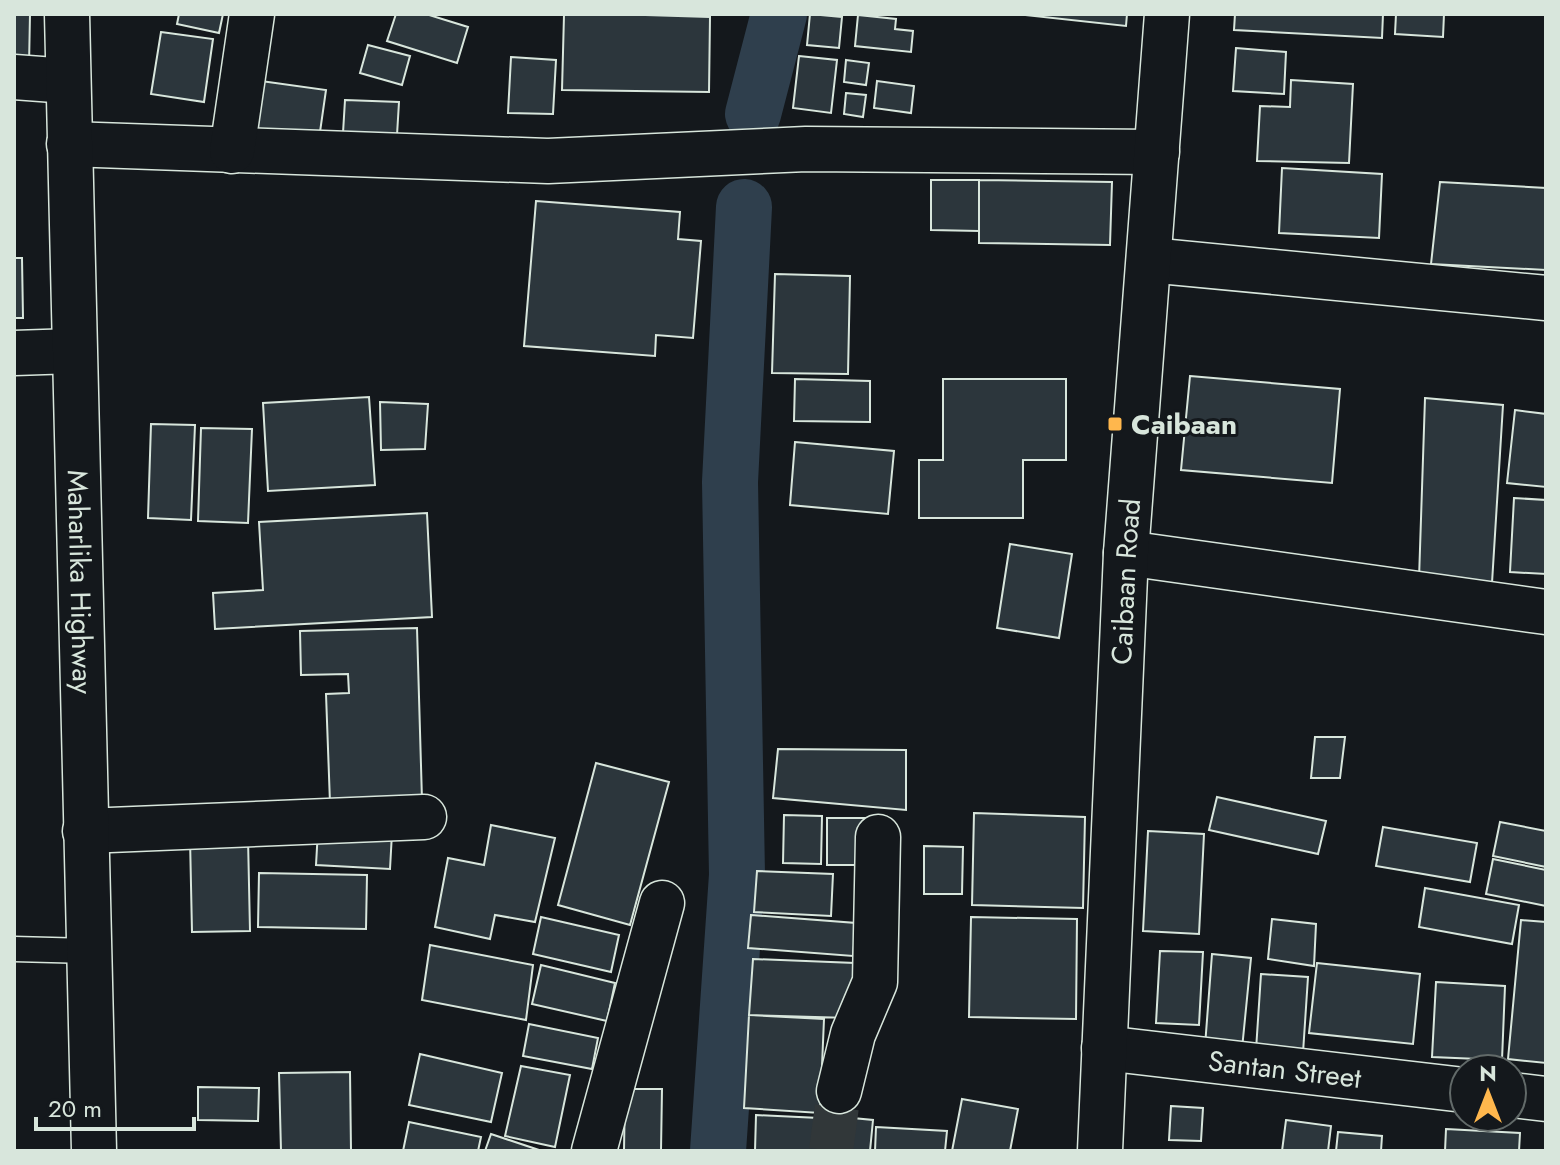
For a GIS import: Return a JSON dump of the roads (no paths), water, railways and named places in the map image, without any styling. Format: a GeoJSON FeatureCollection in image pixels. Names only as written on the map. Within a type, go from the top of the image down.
{"type":"FeatureCollection","features":[{"type":"Feature","properties":{"kind":"main road","name":"Maharlika Highway"},"geometry":{"type":"LineString","coordinates":[[67,14],[94,1151]]}},
{"type":"Feature","properties":{"kind":"main road"},"geometry":{"type":"LineString","coordinates":[[232,151],[252,14]]}},
{"type":"Feature","properties":{"kind":"main road","name":"Caibaan Road"},"geometry":{"type":"LineString","coordinates":[[1100,1151],[1126,553],[1167,14]]}},
{"type":"Feature","properties":{"kind":"main road"},"geometry":{"type":"LineString","coordinates":[[14,77],[68,81]]}},
{"type":"Feature","properties":{"kind":"main road"},"geometry":{"type":"LineString","coordinates":[[69,144],[548,161],[806,149],[1157,152]]}},
{"type":"Feature","properties":{"kind":"main road"},"geometry":{"type":"LineString","coordinates":[[1149,260],[1546,298]]}},
{"type":"Feature","properties":{"kind":"main road"},"geometry":{"type":"LineString","coordinates":[[14,353],[74,351]]}},
{"type":"Feature","properties":{"kind":"main road"},"geometry":{"type":"LineString","coordinates":[[1126,553],[1546,612]]}},
{"type":"Feature","properties":{"kind":"main road"},"geometry":{"type":"LineString","coordinates":[[85,831],[424,817]]}},
{"type":"Feature","properties":{"kind":"main road"},"geometry":{"type":"LineString","coordinates":[[839,1091],[853,1034],[875,982],[878,837]]}},
{"type":"Feature","properties":{"kind":"main road"},"geometry":{"type":"LineString","coordinates":[[594,1151],[662,903]]}},
{"type":"Feature","properties":{"kind":"main road","name":"Santan Street"},"geometry":{"type":"LineString","coordinates":[[1104,1048],[1448,1088]]}},
{"type":"Feature","properties":{"kind":"lane"},"geometry":{"type":"LineString","coordinates":[[14,949],[89,951]]}},
{"type":"Feature","properties":{"kind":"waterway"},"geometry":{"type":"LineString","coordinates":[[753,114],[779,14]]}},
{"type":"Feature","properties":{"kind":"waterway"},"geometry":{"type":"LineString","coordinates":[[718,1151],[737,875],[730,482],[744,207]]}},
{"type":"Feature","properties":{"kind":"tunnel"},"geometry":{"type":"LineString","coordinates":[[831,1151],[839,1091]]}},
{"type":"Feature","properties":{"kind":"place","name":"Caibaan"},"geometry":{"type":"Point","coordinates":[1115,424]}}]}
